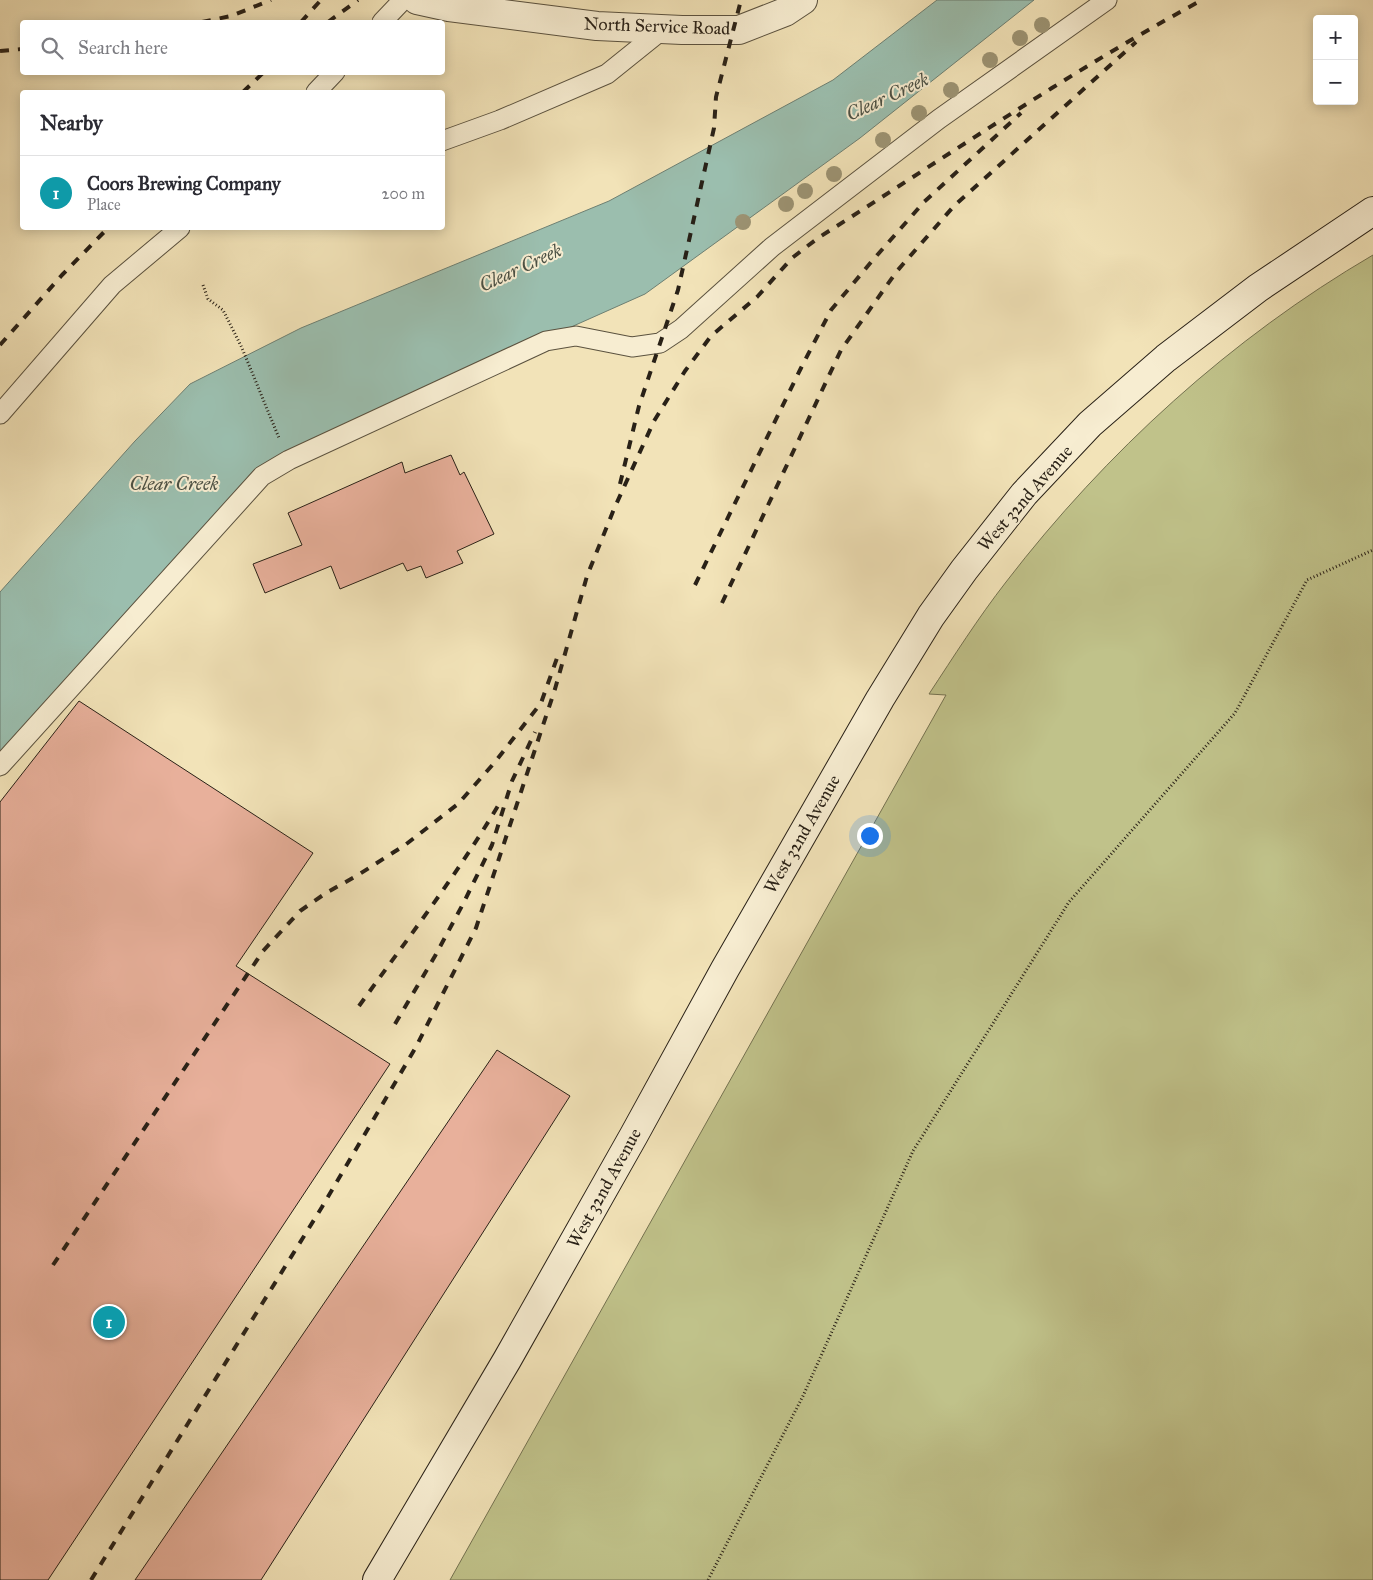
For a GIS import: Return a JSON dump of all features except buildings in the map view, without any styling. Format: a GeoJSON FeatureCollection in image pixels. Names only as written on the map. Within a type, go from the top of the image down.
{"type":"FeatureCollection","features":[{"type":"Feature","properties":{"kind":"street","name":"North Service Road"},"geometry":{"type":"LineString","coordinates":[[417,0],[449,7],[597,26],[739,30],[785,12],[803,0]]}},
{"type":"Feature","properties":{"kind":"street","name":"West 32nd Avenue"},"geometry":{"type":"LineString","coordinates":[[377,1580],[507,1360],[634,1135],[724,969],[880,700],[937,608],[1024,494],[1090,424],[1166,358],[1258,288],[1373,211]]}},
{"type":"Feature","properties":{"kind":"lane"},"geometry":{"type":"LineString","coordinates":[[384,20],[403,0]]}},
{"type":"Feature","properties":{"kind":"lane"},"geometry":{"type":"LineString","coordinates":[[0,766],[262,476],[289,460],[546,341],[576,336],[632,347],[660,343],[681,329],[780,241],[939,120],[1107,0]]}},
{"type":"Feature","properties":{"kind":"lane"},"geometry":{"type":"LineString","coordinates":[[445,140],[500,120],[606,74],[663,29]]}},
{"type":"Feature","properties":{"kind":"lane"},"geometry":{"type":"LineString","coordinates":[[318,90],[332,75]]}},
{"type":"Feature","properties":{"kind":"lane"},"geometry":{"type":"LineString","coordinates":[[0,414],[112,284],[178,230]]}},
{"type":"Feature","properties":{"kind":"path"},"geometry":{"type":"LineString","coordinates":[[203,285],[208,299],[223,310],[242,348],[289,460]]}},
{"type":"Feature","properties":{"kind":"path"},"geometry":{"type":"LineString","coordinates":[[708,1580],[803,1396],[913,1152],[1069,902],[1235,713],[1307,580],[1373,550]]}},
{"type":"Feature","properties":{"kind":"green space"},"geometry":{"type":"Polygon","coordinates":[[[1373,255],[1373,1580],[450,1580],[946,695],[929,694],[976,623],[1045,534],[1086,488],[1129,443],[1174,401],[1270,323],[1373,255]]]}},
{"type":"Feature","properties":{"kind":"water","name":"Clear Creek"},"geometry":{"type":"Polygon","coordinates":[[[937,0],[1034,0],[860,138],[645,294],[273,460],[0,757],[0,592],[135,441],[190,384],[301,328],[609,201],[833,80],[937,0]]]}},
{"type":"Feature","properties":{"kind":"railway"},"geometry":{"type":"LineString","coordinates":[[212,20],[231,16],[271,0]]}},
{"type":"Feature","properties":{"kind":"railway"},"geometry":{"type":"LineString","coordinates":[[303,20],[321,0]]}},
{"type":"Feature","properties":{"kind":"railway"},"geometry":{"type":"LineString","coordinates":[[331,20],[358,0]]}},
{"type":"Feature","properties":{"kind":"railway"},"geometry":{"type":"LineString","coordinates":[[620,484],[639,406],[678,290],[714,128],[716,97],[741,0]]}},
{"type":"Feature","properties":{"kind":"railway"},"geometry":{"type":"LineString","coordinates":[[91,1580],[322,1207],[416,1047],[476,928],[555,689],[587,576],[614,509],[654,421],[685,371],[711,336],[757,297],[792,258],[818,238],[1104,56],[1202,0]]}},
{"type":"Feature","properties":{"kind":"railway"},"geometry":{"type":"LineString","coordinates":[[722,603],[841,350],[897,271],[954,206],[1136,42]]}},
{"type":"Feature","properties":{"kind":"railway"},"geometry":{"type":"LineString","coordinates":[[0,51],[20,49]]}},
{"type":"Feature","properties":{"kind":"railway"},"geometry":{"type":"LineString","coordinates":[[245,90],[261,75]]}},
{"type":"Feature","properties":{"kind":"railway"},"geometry":{"type":"LineString","coordinates":[[695,585],[831,310],[924,202],[1021,113]]}},
{"type":"Feature","properties":{"kind":"railway"},"geometry":{"type":"LineString","coordinates":[[0,345],[62,275],[106,230]]}},
{"type":"Feature","properties":{"kind":"railway"},"geometry":{"type":"LineString","coordinates":[[53,1265],[263,951],[300,911],[405,845],[458,804],[495,762],[541,703],[557,658]]}},
{"type":"Feature","properties":{"kind":"railway"},"geometry":{"type":"LineString","coordinates":[[395,1024],[435,956],[492,845],[512,781],[535,732]]}},
{"type":"Feature","properties":{"kind":"railway"},"geometry":{"type":"LineString","coordinates":[[359,1006],[451,878],[502,799]]}},
{"type":"Feature","properties":{"kind":"place","name":"Coors Brewing Company"},"geometry":{"type":"Point","coordinates":[109,1322]}}]}
